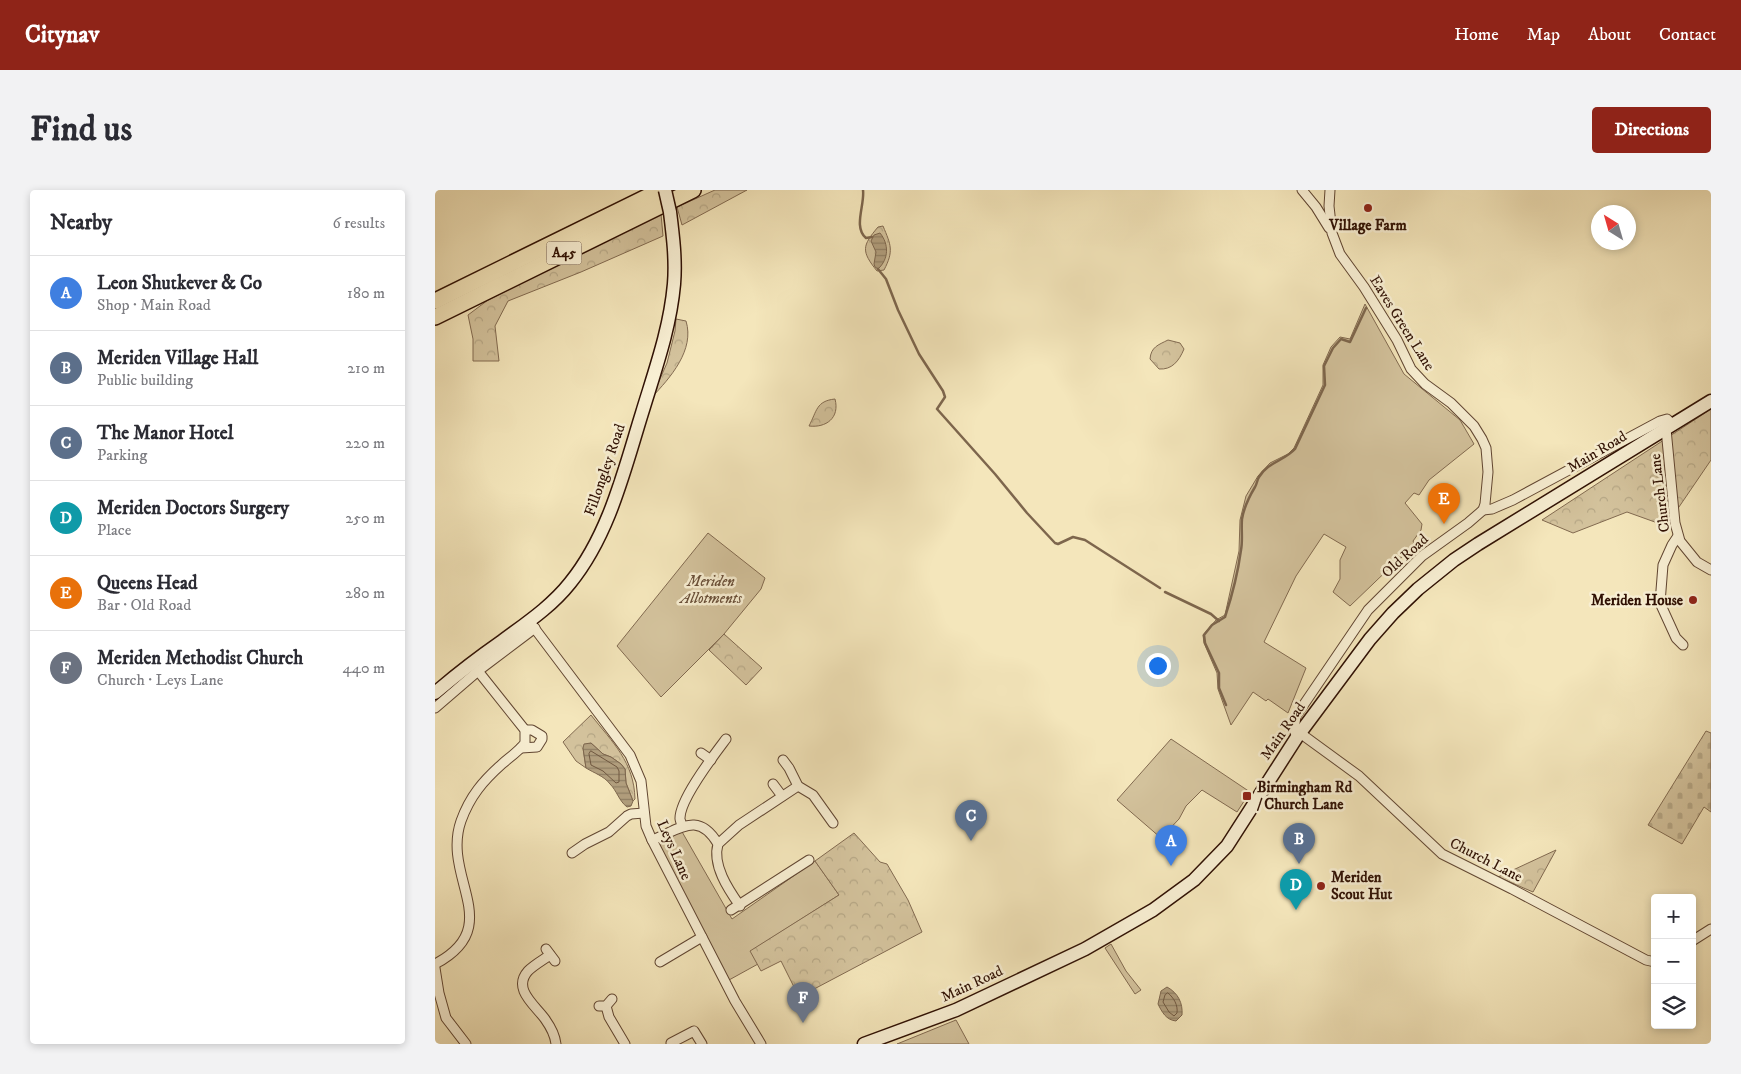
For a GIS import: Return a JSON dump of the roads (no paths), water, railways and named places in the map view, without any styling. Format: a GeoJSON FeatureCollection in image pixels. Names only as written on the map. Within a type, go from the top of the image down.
{"type":"FeatureCollection","features":[{"type":"Feature","properties":{"kind":"highway","name":"A45"},"geometry":{"type":"LineString","coordinates":[[435,301],[661,190]]}},
{"type":"Feature","properties":{"kind":"highway","name":"A45"},"geometry":{"type":"LineString","coordinates":[[435,317],[693,190]]}},
{"type":"Feature","properties":{"kind":"main road","name":"Fillongley Road"},"geometry":{"type":"LineString","coordinates":[[435,693],[465,668],[532,625],[569,584],[595,544],[614,499],[671,315],[675,264],[670,212],[665,190]]}},
{"type":"Feature","properties":{"kind":"main road","name":"Main Road"},"geometry":{"type":"LineString","coordinates":[[865,1044],[956,1010],[1085,949],[1128,925],[1173,896],[1194,880],[1227,846],[1299,735],[1370,639],[1418,589],[1454,560],[1478,544],[1711,401]]}},
{"type":"Feature","properties":{"kind":"street"},"geometry":{"type":"LineString","coordinates":[[1301,190],[1316,207],[1332,233]]}},
{"type":"Feature","properties":{"kind":"street","name":"Eaves Green Lane"},"geometry":{"type":"LineString","coordinates":[[1329,190],[1332,233],[1341,254],[1392,333],[1411,370],[1474,426],[1483,439],[1486,448],[1488,472],[1483,510]]}},
{"type":"Feature","properties":{"kind":"street"},"geometry":{"type":"LineString","coordinates":[[1316,207],[1329,206]]}},
{"type":"Feature","properties":{"kind":"street","name":"Old Road"},"geometry":{"type":"LineString","coordinates":[[1299,735],[1294,730],[1296,716],[1368,610],[1422,556],[1469,523],[1483,510],[1492,509],[1513,500],[1660,421],[1667,420],[1669,427]]}},
{"type":"Feature","properties":{"kind":"street","name":"Church Lane"},"geometry":{"type":"LineString","coordinates":[[1669,427],[1675,523],[1678,536],[1687,552],[1697,562],[1711,570]]}},
{"type":"Feature","properties":{"kind":"street"},"geometry":{"type":"LineString","coordinates":[[1678,536],[1663,565],[1660,603],[1676,638],[1683,645]]}},
{"type":"Feature","properties":{"kind":"street","name":"Fillongley Road"},"geometry":{"type":"LineString","coordinates":[[435,708],[532,625]]}},
{"type":"Feature","properties":{"kind":"street","name":"Leys Lane"},"geometry":{"type":"LineString","coordinates":[[532,625],[630,754],[641,781],[646,826],[651,840],[735,1001],[761,1044]]}},
{"type":"Feature","properties":{"kind":"street"},"geometry":{"type":"LineString","coordinates":[[435,964],[462,942],[470,921],[469,902],[456,856],[456,840],[465,809],[473,794],[482,783],[525,743],[525,730],[478,671]]}},
{"type":"Feature","properties":{"kind":"street"},"geometry":{"type":"LineString","coordinates":[[521,748],[537,747],[542,739],[538,732],[525,730]]}},
{"type":"Feature","properties":{"kind":"street","name":"Church Lane"},"geometry":{"type":"LineString","coordinates":[[1299,735],[1359,776],[1442,854],[1651,961]]}},
{"type":"Feature","properties":{"kind":"street"},"geometry":{"type":"LineString","coordinates":[[682,826],[680,819],[685,801],[726,739]]}},
{"type":"Feature","properties":{"kind":"street"},"geometry":{"type":"LineString","coordinates":[[701,753],[711,760]]}},
{"type":"Feature","properties":{"kind":"street"},"geometry":{"type":"LineString","coordinates":[[783,760],[798,786],[813,795],[833,823]]}},
{"type":"Feature","properties":{"kind":"street"},"geometry":{"type":"LineString","coordinates":[[773,784],[781,796]]}},
{"type":"Feature","properties":{"kind":"street"},"geometry":{"type":"LineString","coordinates":[[798,786],[739,825],[718,844],[715,853],[735,908],[809,860]]}},
{"type":"Feature","properties":{"kind":"street"},"geometry":{"type":"LineString","coordinates":[[572,853],[584,850],[631,814],[644,813]]}},
{"type":"Feature","properties":{"kind":"street"},"geometry":{"type":"LineString","coordinates":[[651,840],[682,826],[693,825],[711,832],[718,844]]}},
{"type":"Feature","properties":{"kind":"street"},"geometry":{"type":"LineString","coordinates":[[1695,939],[1711,929]]}},
{"type":"Feature","properties":{"kind":"street"},"geometry":{"type":"LineString","coordinates":[[660,962],[702,937]]}},
{"type":"Feature","properties":{"kind":"street"},"geometry":{"type":"LineString","coordinates":[[550,955],[528,971],[523,979],[522,986],[524,993],[551,1029],[556,1044]]}},
{"type":"Feature","properties":{"kind":"street"},"geometry":{"type":"LineString","coordinates":[[435,968],[446,1018],[466,1044]]}},
{"type":"Feature","properties":{"kind":"street"},"geometry":{"type":"LineString","coordinates":[[605,1004],[609,1017],[625,1044]]}},
{"type":"Feature","properties":{"kind":"street"},"geometry":{"type":"LineString","coordinates":[[671,1043],[694,1031],[702,1044]]}},
{"type":"Feature","properties":{"kind":"water"},"geometry":{"type":"Polygon","coordinates":[[[880,233],[887,251],[882,265],[878,269],[874,264],[876,252],[871,241],[874,235],[880,233]]]}},
{"type":"Feature","properties":{"kind":"water"},"geometry":{"type":"Polygon","coordinates":[[[591,743],[603,754],[621,764],[625,769],[626,783],[633,801],[631,806],[627,807],[624,805],[605,779],[586,768],[583,748],[584,744],[591,743]]]}},
{"type":"Feature","properties":{"kind":"water"},"geometry":{"type":"Polygon","coordinates":[[[1167,987],[1177,995],[1181,1002],[1182,1015],[1176,1021],[1167,1017],[1158,1004],[1161,991],[1167,987]]]}},
{"type":"Feature","properties":{"kind":"waterway"},"geometry":{"type":"LineString","coordinates":[[863,190],[860,228],[866,238],[872,237]]}},
{"type":"Feature","properties":{"kind":"waterway"},"geometry":{"type":"LineString","coordinates":[[878,269],[886,279],[898,310],[919,354],[943,391],[945,397],[937,409],[1027,513],[1055,543],[1058,544],[1073,537],[1085,540],[1160,588]]}},
{"type":"Feature","properties":{"kind":"waterway"},"geometry":{"type":"LineString","coordinates":[[1226,705],[1219,688],[1219,673],[1205,643],[1204,635],[1212,625],[1225,617],[1242,546],[1242,519],[1245,506],[1256,486],[1258,478],[1263,472],[1295,449],[1325,385],[1324,366],[1333,348],[1341,339],[1350,342],[1366,308]]}},
{"type":"Feature","properties":{"kind":"waterway"},"geometry":{"type":"LineString","coordinates":[[1165,592],[1211,614],[1219,621]]}},
{"type":"Feature","properties":{"kind":"place","name":"Village Farm"},"geometry":{"type":"Point","coordinates":[1368,208]}},
{"type":"Feature","properties":{"kind":"place","name":"Queens Head"},"geometry":{"type":"Point","coordinates":[1444,524]}},
{"type":"Feature","properties":{"kind":"place","name":"Meriden House"},"geometry":{"type":"Point","coordinates":[1693,600]}},
{"type":"Feature","properties":{"kind":"place","name":"Birmingham Rd / Church Lane"},"geometry":{"type":"Point","coordinates":[1247,796]}},
{"type":"Feature","properties":{"kind":"place","name":"The Manor Hotel"},"geometry":{"type":"Point","coordinates":[971,841]}},
{"type":"Feature","properties":{"kind":"place","name":"Meriden Village Hall"},"geometry":{"type":"Point","coordinates":[1299,864]}},
{"type":"Feature","properties":{"kind":"place","name":"Leon Shutkever & Co"},"geometry":{"type":"Point","coordinates":[1171,866]}},
{"type":"Feature","properties":{"kind":"place","name":"Meriden Scout Hut"},"geometry":{"type":"Point","coordinates":[1321,886]}},
{"type":"Feature","properties":{"kind":"place","name":"Meriden Doctors Surgery"},"geometry":{"type":"Point","coordinates":[1296,910]}},
{"type":"Feature","properties":{"kind":"place","name":"Meriden Methodist Church"},"geometry":{"type":"Point","coordinates":[803,1023]}},
{"type":"Feature","properties":{"kind":"park label","name":"Meriden Allotments"},"geometry":{"type":"Point","coordinates":[711,590]}}]}
